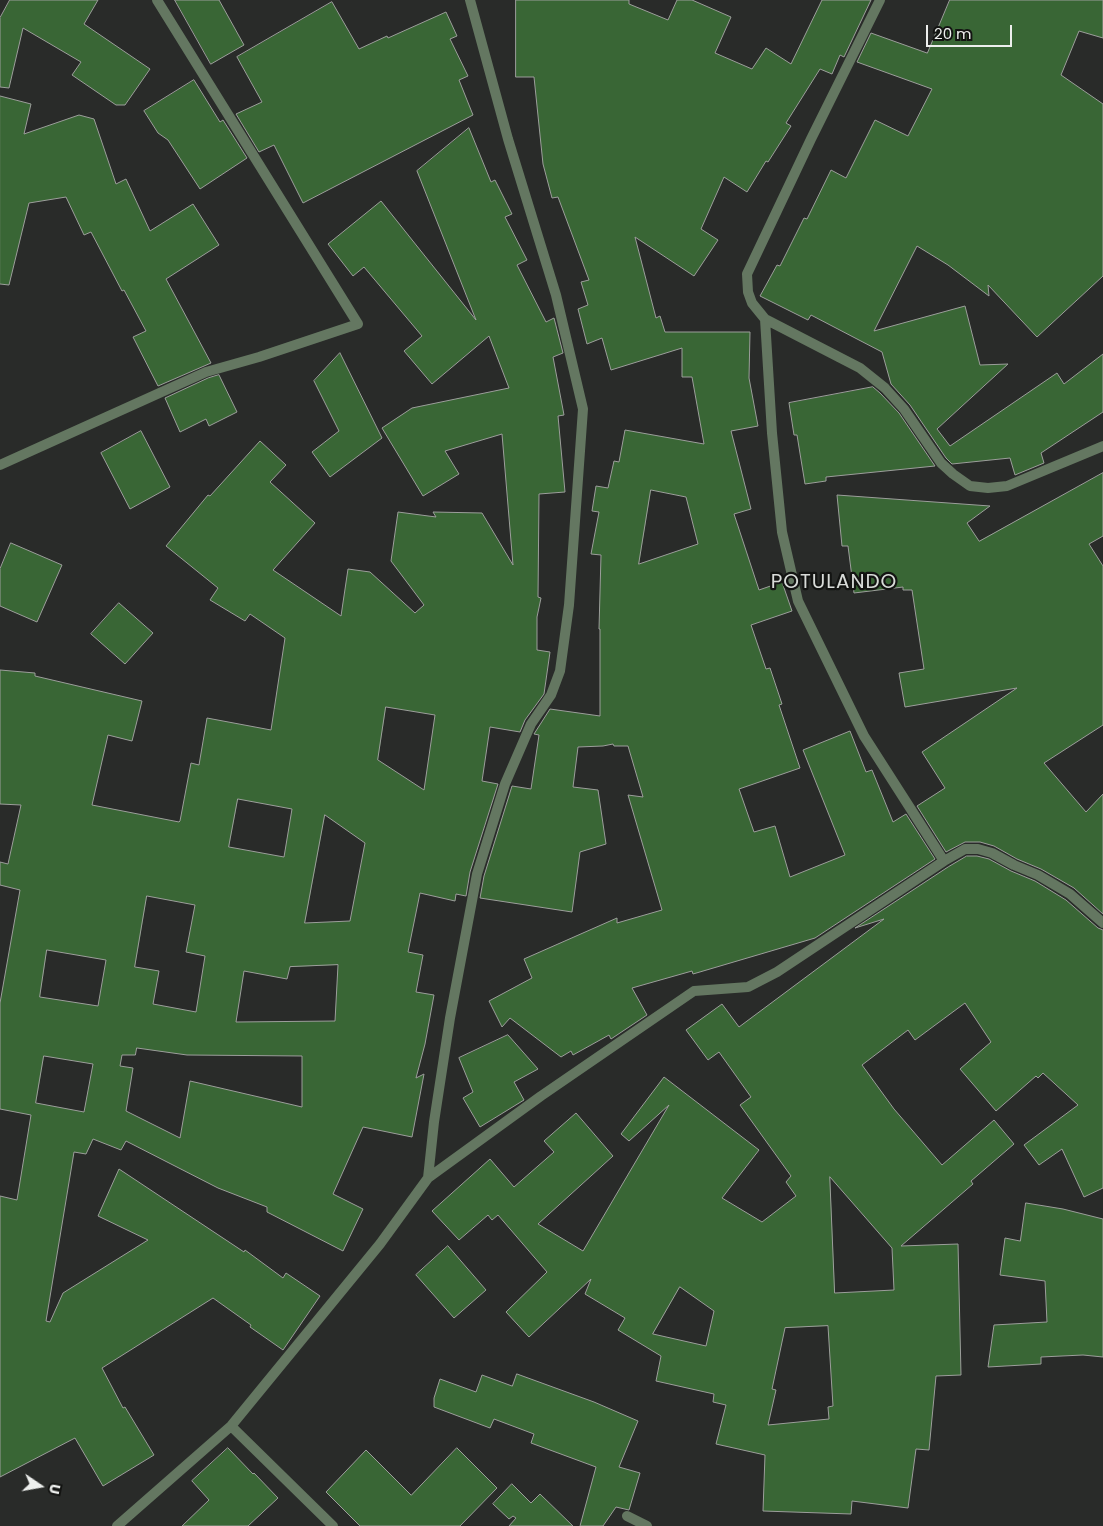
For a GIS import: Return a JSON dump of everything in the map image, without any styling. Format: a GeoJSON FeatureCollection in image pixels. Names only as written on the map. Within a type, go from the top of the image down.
{"type":"FeatureCollection","features":[{"type":"Feature","properties":{"kind":"street"},"geometry":{"type":"LineString","coordinates":[[0,465],[206,372],[258,358],[358,324],[157,0]]}},
{"type":"Feature","properties":{"kind":"street"},"geometry":{"type":"LineString","coordinates":[[428,1178],[434,1122],[450,1018],[478,874],[505,784],[531,724],[551,695],[560,671],[569,605],[583,409],[556,295],[508,139],[470,0]]}},
{"type":"Feature","properties":{"kind":"street"},"geometry":{"type":"LineString","coordinates":[[880,0],[747,274],[748,292],[752,303],[765,319],[860,368],[885,388],[904,409],[942,463],[953,474],[970,486],[988,488],[1007,486],[1103,446]]}},
{"type":"Feature","properties":{"kind":"street"},"geometry":{"type":"LineString","coordinates":[[765,319],[772,433],[782,532],[798,601],[864,736],[944,861]]}},
{"type":"Feature","properties":{"kind":"street"},"geometry":{"type":"LineString","coordinates":[[118,1526],[231,1426],[380,1244],[428,1178],[541,1096],[694,990],[748,987],[777,972],[965,849],[978,849],[992,853],[1038,875],[1070,894],[1103,923]]}},
{"type":"Feature","properties":{"kind":"street"},"geometry":{"type":"LineString","coordinates":[[231,1426],[333,1526]]}},
{"type":"Feature","properties":{"kind":"street"},"geometry":{"type":"LineString","coordinates":[[627,1516],[647,1526]]}},
{"type":"Feature","properties":{"kind":"building"},"geometry":{"type":"Polygon","coordinates":[[[10,0],[98,0],[84,24],[150,69],[125,105],[116,105],[72,75],[81,62],[23,28],[9,88],[0,87],[0,18],[10,0]]]}},
{"type":"Feature","properties":{"kind":"building"},"geometry":{"type":"Polygon","coordinates":[[[175,0],[219,0],[244,45],[211,64],[175,0]]]}},
{"type":"Feature","properties":{"kind":"building"},"geometry":{"type":"Polygon","coordinates":[[[516,0],[629,0],[629,4],[668,20],[677,0],[692,0],[731,17],[715,53],[752,69],[766,48],[791,64],[822,0],[871,0],[844,57],[840,55],[832,74],[820,69],[786,123],[791,126],[747,192],[724,177],[701,229],[718,240],[694,276],[635,237],[656,318],[660,316],[665,332],[750,332],[749,378],[758,426],[731,431],[751,509],[734,514],[759,590],[782,582],[792,611],[751,625],[766,669],[770,668],[782,704],[779,705],[800,768],[739,789],[754,832],[775,826],[790,877],[845,855],[803,750],[850,731],[866,772],[872,770],[893,822],[906,814],[935,859],[815,938],[693,974],[692,971],[632,988],[647,1015],[611,1039],[609,1035],[573,1055],[571,1051],[561,1057],[510,1018],[502,1027],[489,1001],[532,978],[524,959],[617,918],[617,923],[662,910],[628,795],[643,797],[628,746],[614,746],[613,744],[578,747],[573,787],[598,790],[606,844],[580,852],[572,912],[480,898],[484,876],[512,786],[531,789],[539,735],[534,734],[550,709],[600,716],[599,629],[601,555],[591,554],[599,512],[592,511],[596,486],[608,488],[614,461],[619,462],[625,430],[704,444],[692,377],[682,377],[682,348],[611,370],[602,338],[587,344],[578,309],[588,305],[581,282],[589,280],[558,197],[552,198],[543,164],[534,77],[516,77],[516,0]],[[651,490],[639,564],[698,544],[686,497],[651,490]]]}},
{"type":"Feature","properties":{"kind":"building"},"geometry":{"type":"Polygon","coordinates":[[[950,0],[1103,0],[1103,38],[1079,31],[1061,75],[1103,104],[1103,276],[1037,337],[988,285],[989,296],[948,265],[917,246],[874,331],[965,306],[980,365],[1008,364],[937,429],[950,446],[1057,373],[1064,384],[1103,354],[1103,412],[1041,453],[1044,463],[1015,475],[1010,458],[952,464],[910,405],[891,384],[882,352],[811,315],[808,320],[760,296],[777,265],[780,266],[804,218],[807,219],[831,170],[846,178],[875,120],[908,136],[932,89],[857,62],[871,33],[927,53],[950,0]]]}},
{"type":"Feature","properties":{"kind":"building"},"geometry":{"type":"Polygon","coordinates":[[[332,2],[359,49],[446,12],[457,36],[450,39],[468,76],[459,80],[473,115],[303,203],[274,145],[259,152],[236,114],[262,102],[237,57],[332,2]]]}},
{"type":"Feature","properties":{"kind":"building"},"geometry":{"type":"Polygon","coordinates":[[[194,80],[220,122],[223,120],[247,158],[200,189],[168,140],[158,133],[144,111],[194,80]]]}},
{"type":"Feature","properties":{"kind":"building"},"geometry":{"type":"Polygon","coordinates":[[[0,96],[31,104],[24,134],[79,115],[94,119],[116,184],[126,179],[150,231],[193,204],[219,245],[166,279],[211,363],[158,386],[133,337],[146,331],[124,290],[122,291],[91,232],[84,235],[66,197],[29,203],[9,285],[0,284],[0,96]]]}},
{"type":"Feature","properties":{"kind":"building"},"geometry":{"type":"Polygon","coordinates":[[[469,128],[491,182],[495,180],[512,214],[505,217],[527,260],[517,265],[546,322],[554,318],[563,353],[553,357],[564,415],[558,416],[565,492],[539,494],[538,597],[541,598],[537,617],[537,650],[550,652],[544,694],[525,720],[520,732],[490,727],[482,781],[498,784],[470,872],[466,896],[456,894],[455,901],[420,893],[408,952],[423,955],[416,992],[434,995],[425,1044],[416,1078],[424,1074],[412,1137],[363,1127],[333,1194],[363,1209],[343,1251],[267,1212],[267,1207],[218,1188],[126,1141],[121,1150],[93,1139],[86,1154],[74,1152],[46,1321],[50,1322],[63,1293],[148,1240],[98,1216],[119,1169],[244,1252],[245,1250],[283,1278],[286,1273],[320,1296],[283,1350],[213,1298],[102,1368],[123,1408],[125,1407],[154,1455],[103,1486],[75,1438],[0,1477],[0,1196],[17,1200],[31,1115],[0,1109],[0,1003],[20,890],[0,885],[0,862],[8,864],[21,805],[0,804],[0,670],[35,673],[35,676],[142,701],[132,741],[108,735],[92,805],[179,822],[191,763],[199,765],[207,718],[271,730],[285,638],[250,614],[245,621],[210,600],[218,588],[166,546],[208,495],[210,496],[260,441],[286,465],[270,482],[315,523],[273,570],[341,616],[348,569],[370,572],[415,613],[424,605],[391,561],[398,512],[436,517],[433,512],[482,513],[513,565],[502,434],[445,451],[459,474],[423,496],[382,428],[412,408],[509,388],[489,336],[432,384],[404,351],[422,336],[364,267],[353,276],[328,244],[381,201],[476,320],[417,171],[469,128]],[[386,707],[378,760],[424,790],[435,715],[386,707]],[[238,799],[229,847],[284,857],[292,809],[238,799]],[[325,815],[305,923],[350,921],[365,843],[325,815]],[[147,896],[135,967],[159,971],[153,1004],[196,1012],[205,956],[186,952],[195,905],[147,896]],[[47,950],[40,997],[98,1006],[106,960],[47,950]],[[338,965],[290,967],[287,979],[244,971],[236,1022],[335,1021],[338,965]],[[137,1048],[135,1055],[122,1055],[120,1066],[133,1068],[126,1111],[180,1138],[190,1081],[302,1107],[302,1056],[187,1055],[137,1048]],[[44,1056],[36,1103],[84,1112],[93,1064],[44,1056]]]}},
{"type":"Feature","properties":{"kind":"building"},"geometry":{"type":"Polygon","coordinates":[[[340,353],[382,438],[330,477],[312,452],[339,431],[314,381],[340,353]]]}},
{"type":"Feature","properties":{"kind":"building"},"geometry":{"type":"Polygon","coordinates":[[[219,375],[237,412],[209,426],[206,419],[180,432],[165,398],[208,378],[219,375]]]}},
{"type":"Feature","properties":{"kind":"building"},"geometry":{"type":"Polygon","coordinates":[[[873,387],[899,413],[935,466],[826,477],[826,481],[805,484],[797,435],[794,435],[789,403],[873,387]]]}},
{"type":"Feature","properties":{"kind":"building"},"geometry":{"type":"Polygon","coordinates":[[[141,431],[170,487],[130,509],[101,453],[141,431]]]}},
{"type":"Feature","properties":{"kind":"building"},"geometry":{"type":"Polygon","coordinates":[[[1103,473],[1103,536],[1089,544],[1103,566],[1103,725],[1044,763],[1086,812],[1103,794],[1103,914],[1074,888],[994,846],[980,842],[965,842],[946,852],[917,806],[945,788],[922,752],[1017,688],[905,707],[899,673],[924,669],[912,590],[903,590],[903,587],[854,593],[848,546],[842,546],[837,495],[990,506],[967,523],[979,541],[1103,473]]]}},
{"type":"Feature","properties":{"kind":"building"},"geometry":{"type":"Polygon","coordinates":[[[11,543],[62,565],[37,622],[0,606],[0,569],[11,543]]]}},
{"type":"Feature","properties":{"kind":"building"},"geometry":{"type":"Polygon","coordinates":[[[119,603],[153,633],[125,664],[91,634],[119,603]]]}},
{"type":"Feature","properties":{"kind":"building"},"geometry":{"type":"Polygon","coordinates":[[[967,856],[989,859],[1035,881],[1066,900],[1098,928],[1103,930],[1103,1188],[1084,1197],[1062,1149],[1039,1165],[1024,1145],[1078,1105],[1043,1073],[1038,1078],[1036,1076],[996,1111],[960,1069],[991,1042],[965,1003],[915,1040],[908,1030],[862,1065],[894,1109],[942,1165],[994,1120],[1014,1144],[971,1181],[973,1184],[901,1246],[958,1244],[961,1375],[936,1376],[929,1450],[916,1449],[908,1508],[852,1501],[851,1514],[763,1511],[765,1455],[716,1444],[726,1405],[713,1402],[714,1394],[656,1381],[661,1356],[618,1330],[625,1318],[585,1294],[591,1279],[529,1337],[506,1312],[547,1272],[498,1215],[492,1220],[488,1215],[459,1240],[432,1211],[490,1159],[514,1187],[554,1152],[544,1141],[576,1113],[613,1156],[538,1224],[583,1251],[669,1105],[629,1141],[621,1134],[664,1077],[759,1150],[722,1198],[762,1222],[796,1196],[786,1182],[791,1176],[740,1105],[751,1097],[719,1052],[708,1060],[686,1030],[722,1004],[739,1027],[884,919],[855,928],[967,856]],[[830,1177],[835,1293],[894,1290],[892,1248],[830,1177]],[[680,1287],[653,1334],[706,1346],[714,1311],[680,1287]],[[828,1326],[785,1328],[772,1389],[776,1390],[768,1425],[829,1419],[828,1407],[833,1406],[828,1326]]]}},
{"type":"Feature","properties":{"kind":"building"},"geometry":{"type":"Polygon","coordinates":[[[508,1035],[538,1069],[514,1082],[524,1100],[480,1127],[463,1098],[473,1092],[459,1058],[508,1035]]]}},
{"type":"Feature","properties":{"kind":"building"},"geometry":{"type":"Polygon","coordinates":[[[1026,1203],[1063,1209],[1103,1219],[1103,1357],[1083,1355],[1041,1357],[1041,1364],[988,1367],[994,1325],[1047,1322],[1045,1281],[1000,1275],[1005,1238],[1020,1241],[1026,1203]]]}},
{"type":"Feature","properties":{"kind":"building"},"geometry":{"type":"Polygon","coordinates":[[[448,1246],[486,1290],[454,1318],[416,1275],[448,1246]]]}},
{"type":"Feature","properties":{"kind":"building"},"geometry":{"type":"Polygon","coordinates":[[[517,1374],[594,1402],[638,1421],[619,1467],[640,1473],[629,1510],[616,1507],[603,1526],[580,1526],[596,1467],[531,1443],[534,1434],[494,1419],[490,1428],[434,1407],[434,1398],[440,1379],[476,1392],[482,1375],[512,1386],[517,1374]]]}},
{"type":"Feature","properties":{"kind":"building"},"geometry":{"type":"Polygon","coordinates":[[[228,1448],[278,1498],[248,1526],[182,1526],[209,1500],[192,1481],[228,1448]]]}},
{"type":"Feature","properties":{"kind":"building"},"geometry":{"type":"Polygon","coordinates":[[[457,1448],[497,1488],[460,1526],[360,1526],[326,1492],[366,1450],[411,1495],[457,1448]]]}},
{"type":"Feature","properties":{"kind":"building"},"geometry":{"type":"Polygon","coordinates":[[[512,1484],[531,1503],[540,1494],[573,1526],[509,1526],[516,1518],[513,1516],[509,1519],[493,1504],[512,1484]]]}},
{"type":"Feature","properties":{"kind":"district","name":"POTULANDO"},"geometry":{"type":"Point","coordinates":[834,583]}}]}
